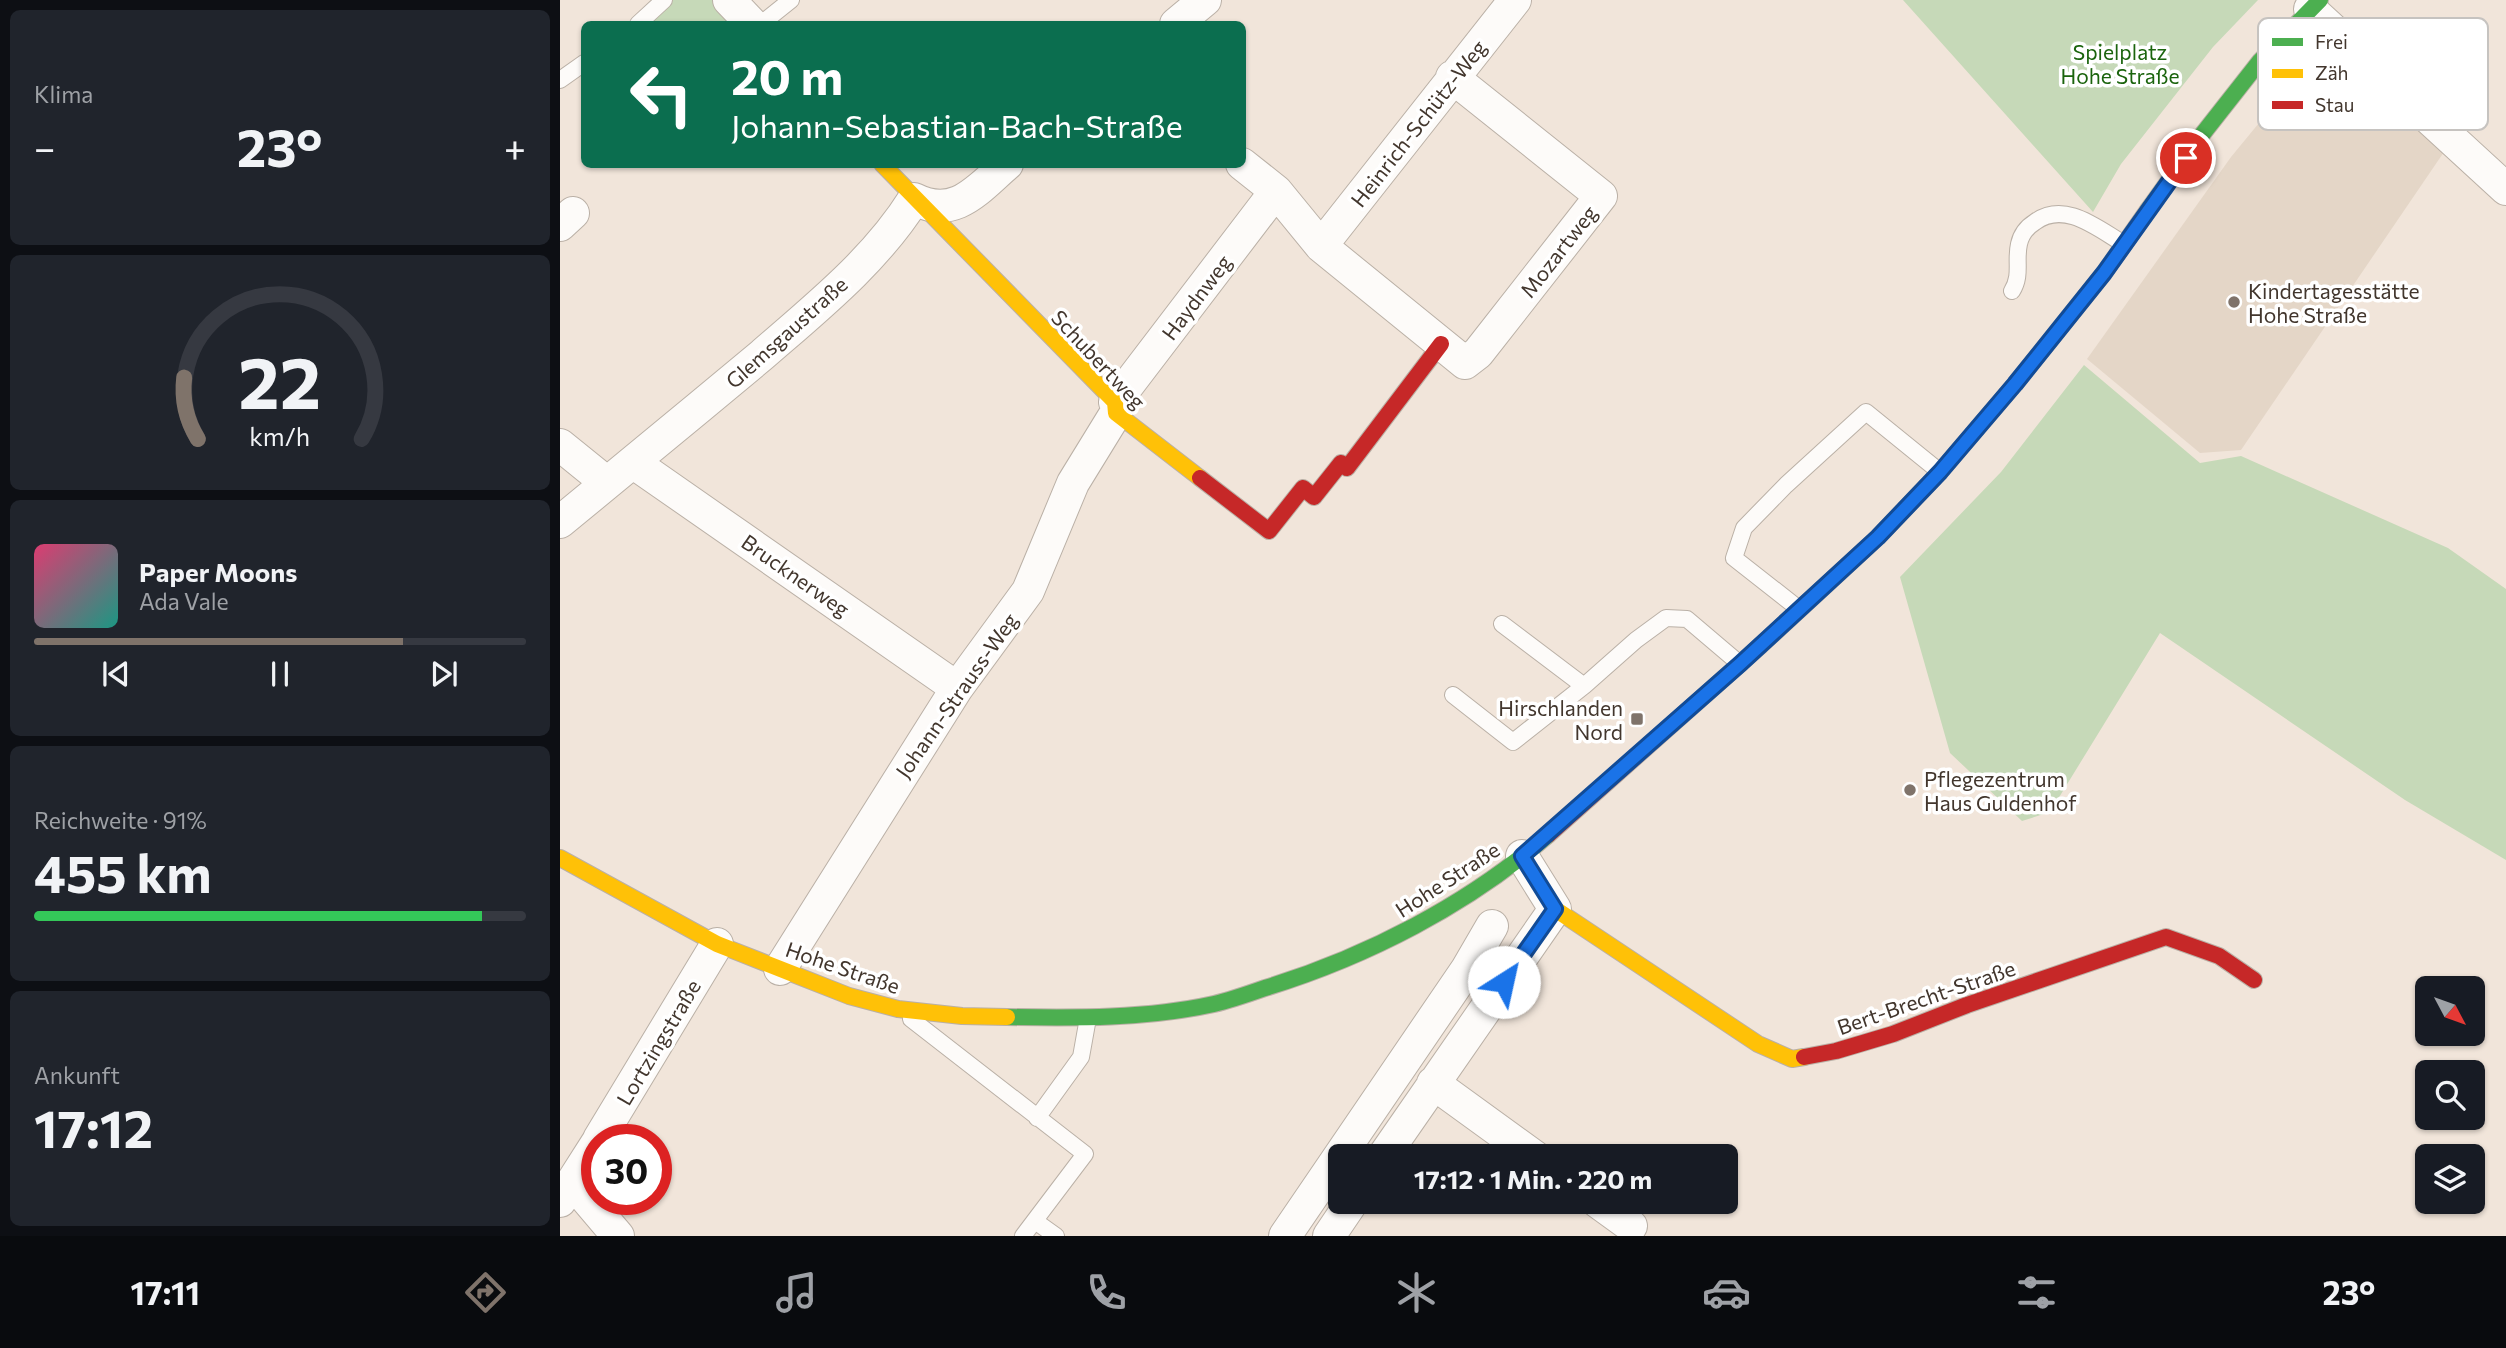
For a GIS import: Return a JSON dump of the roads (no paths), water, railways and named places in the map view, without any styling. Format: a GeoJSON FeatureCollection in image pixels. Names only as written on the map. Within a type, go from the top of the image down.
{"type":"FeatureCollection","features":[{"type":"Feature","properties":{"kind":"street"},"geometry":{"type":"LineString","coordinates":[[729,0],[749,21]]}},
{"type":"Feature","properties":{"kind":"street"},"geometry":{"type":"LineString","coordinates":[[1180,21],[1205,0]]}},
{"type":"Feature","properties":{"kind":"street","name":"Heinrich-Schütz-Weg"},"geometry":{"type":"LineString","coordinates":[[1321,246],[1515,0]]}},
{"type":"Feature","properties":{"kind":"street"},"geometry":{"type":"LineString","coordinates":[[2315,5],[2328,18]]}},
{"type":"Feature","properties":{"kind":"street","name":"Hohe Straße"},"geometry":{"type":"LineString","coordinates":[[2303,18],[2315,5]]}},
{"type":"Feature","properties":{"kind":"street","name":"Hohe Straße"},"geometry":{"type":"LineString","coordinates":[[560,858],[717,944],[780,969],[849,996],[898,1009],[961,1016],[1088,1018],[1163,1012],[1215,1004],[1311,974],[1386,942],[1422,922],[1522,856],[1740,664],[1878,537],[1940,472],[2015,384],[2104,273],[2201,136],[2258,66]]}},
{"type":"Feature","properties":{"kind":"street","name":"Mozartweg"},"geometry":{"type":"LineString","coordinates":[[1246,167],[1276,191],[1321,246],[1465,363],[1478,353],[1601,197],[1452,77]]}},
{"type":"Feature","properties":{"kind":"street"},"geometry":{"type":"LineString","coordinates":[[2445,130],[2506,189]]}},
{"type":"Feature","properties":{"kind":"street","name":"Schubertweg"},"geometry":{"type":"LineString","coordinates":[[886,168],[1116,408],[1269,531],[1303,488],[1314,497],[1340,463],[1347,468],[1441,344]]}},
{"type":"Feature","properties":{"kind":"street"},"geometry":{"type":"LineString","coordinates":[[914,199],[927,206],[960,204],[1002,168]]}},
{"type":"Feature","properties":{"kind":"street","name":"Haydnweg"},"geometry":{"type":"LineString","coordinates":[[1116,408],[1276,191]]}},
{"type":"Feature","properties":{"kind":"street","name":"Glemsgaustraße"},"geometry":{"type":"LineString","coordinates":[[560,522],[807,317],[866,260],[900,221],[914,199]]}},
{"type":"Feature","properties":{"kind":"street","name":"Johann-Strauss-Weg"},"geometry":{"type":"LineString","coordinates":[[780,969],[957,688],[1028,591],[1073,483],[1116,408]]}},
{"type":"Feature","properties":{"kind":"street"},"geometry":{"type":"LineString","coordinates":[[560,444],[607,484]]}},
{"type":"Feature","properties":{"kind":"street","name":"Brucknerweg"},"geometry":{"type":"LineString","coordinates":[[634,463],[957,688]]}},
{"type":"Feature","properties":{"kind":"street"},"geometry":{"type":"LineString","coordinates":[[1392,1144],[1555,909],[1522,856]]}},
{"type":"Feature","properties":{"kind":"street","name":"Bert-Brecht-Straße"},"geometry":{"type":"LineString","coordinates":[[1555,909],[1758,1044],[1792,1059],[1836,1051],[1893,1034],[1967,1005],[2166,937],[2219,956],[2254,980]]}},
{"type":"Feature","properties":{"kind":"street"},"geometry":{"type":"LineString","coordinates":[[1285,1236],[1459,980],[1492,926]]}},
{"type":"Feature","properties":{"kind":"street","name":"Lortzingstraße"},"geometry":{"type":"LineString","coordinates":[[608,1124],[717,944]]}},
{"type":"Feature","properties":{"kind":"street"},"geometry":{"type":"LineString","coordinates":[[1433,1083],[1517,1144]]}},
{"type":"Feature","properties":{"kind":"street","name":"Lortzingstraße"},"geometry":{"type":"LineString","coordinates":[[566,1192],[581,1168]]}},
{"type":"Feature","properties":{"kind":"street"},"geometry":{"type":"LineString","coordinates":[[566,1192],[618,1236]]}},
{"type":"Feature","properties":{"kind":"street"},"geometry":{"type":"LineString","coordinates":[[1329,1236],[1344,1214]]}},
{"type":"Feature","properties":{"kind":"street"},"geometry":{"type":"LineString","coordinates":[[1614,1214],[1631,1226]]}},
{"type":"Feature","properties":{"kind":"lane"},"geometry":{"type":"LineString","coordinates":[[641,21],[664,0]]}},
{"type":"Feature","properties":{"kind":"lane"},"geometry":{"type":"LineString","coordinates":[[765,21],[791,0]]}},
{"type":"Feature","properties":{"kind":"lane"},"geometry":{"type":"LineString","coordinates":[[560,80],[581,65]]}},
{"type":"Feature","properties":{"kind":"lane"},"geometry":{"type":"LineString","coordinates":[[2012,292],[2019,277],[2020,239],[2033,223],[2042,218],[2069,214],[2124,244]]}},
{"type":"Feature","properties":{"kind":"lane"},"geometry":{"type":"LineString","coordinates":[[1798,609],[1734,558],[1744,528],[1786,485],[1866,412],[1940,472]]}},
{"type":"Feature","properties":{"kind":"lane"},"geometry":{"type":"LineString","coordinates":[[1453,695],[1513,742],[1584,686],[1636,639],[1666,618],[1687,620],[1740,664]]}},
{"type":"Feature","properties":{"kind":"lane"},"geometry":{"type":"LineString","coordinates":[[1502,624],[1584,686]]}},
{"type":"Feature","properties":{"kind":"lane"},"geometry":{"type":"LineString","coordinates":[[898,1009],[1084,1154],[1023,1236]]}},
{"type":"Feature","properties":{"kind":"lane"},"geometry":{"type":"LineString","coordinates":[[1037,1118],[1081,1057],[1088,1018]]}},
{"type":"Feature","properties":{"kind":"lane"},"geometry":{"type":"LineString","coordinates":[[1035,1220],[1056,1236]]}},
{"type":"Feature","properties":{"kind":"place","name":"Kindertagesstätte Hohe Straße"},"geometry":{"type":"Point","coordinates":[2234,302]}},
{"type":"Feature","properties":{"kind":"place","name":"Hirschlanden Nord"},"geometry":{"type":"Point","coordinates":[1637,719]}},
{"type":"Feature","properties":{"kind":"place","name":"Pflegezentrum Haus Guldenhof"},"geometry":{"type":"Point","coordinates":[1910,790]}},
{"type":"Feature","properties":{"kind":"park label","name":"Spielplatz Hohe Straße"},"geometry":{"type":"Point","coordinates":[2120,63]}}]}
